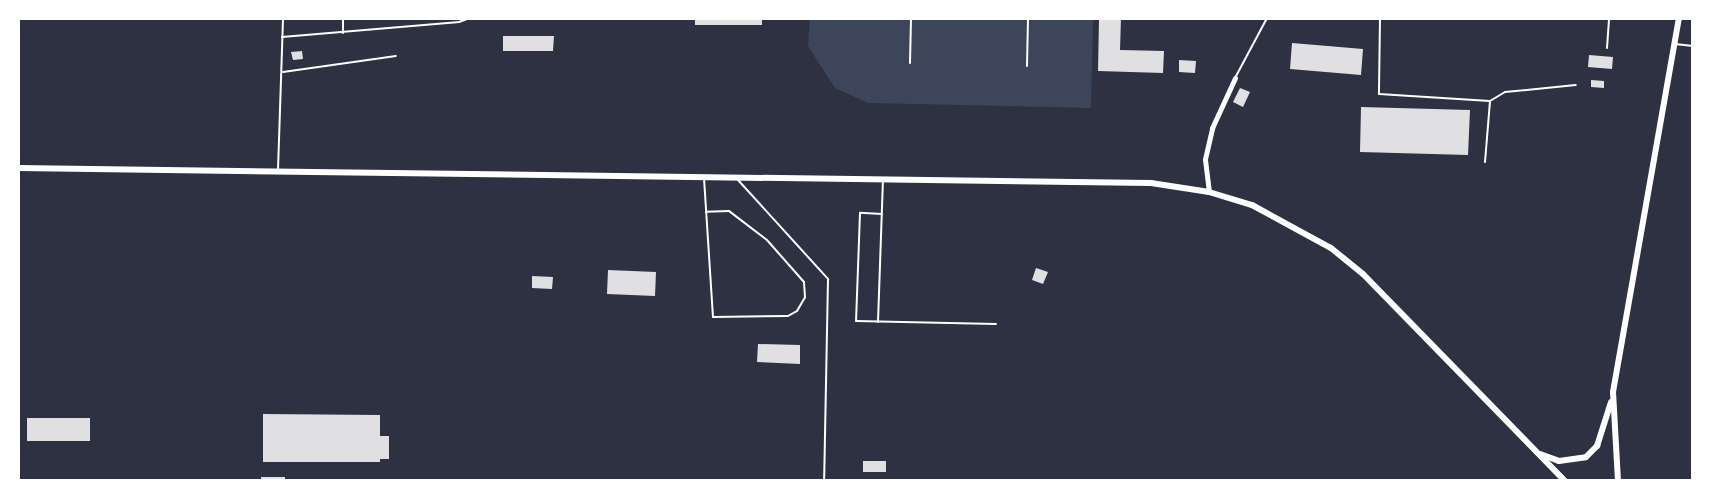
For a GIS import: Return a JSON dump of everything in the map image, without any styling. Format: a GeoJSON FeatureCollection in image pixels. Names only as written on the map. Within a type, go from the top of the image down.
{"type":"FeatureCollection","features":[{"type":"Feature","properties":{"kind":"street"},"geometry":{"type":"LineString","coordinates":[[1538,453],[1559,460],[1586,457],[1597,446],[1613,392],[1679,18]]}},
{"type":"Feature","properties":{"kind":"street"},"geometry":{"type":"LineString","coordinates":[[1209,192],[1205,159],[1212,128],[1235,78]]}},
{"type":"Feature","properties":{"kind":"street"},"geometry":{"type":"LineString","coordinates":[[18,168],[1151,183],[1209,192],[1252,205],[1331,248],[1362,274],[1565,481]]}},
{"type":"Feature","properties":{"kind":"street"},"geometry":{"type":"LineString","coordinates":[[1613,392],[1618,481]]}},
{"type":"Feature","properties":{"kind":"lane"},"geometry":{"type":"LineString","coordinates":[[278,170],[283,18]]}},
{"type":"Feature","properties":{"kind":"lane"},"geometry":{"type":"LineString","coordinates":[[343,18],[343,33]]}},
{"type":"Feature","properties":{"kind":"lane"},"geometry":{"type":"LineString","coordinates":[[282,37],[343,33],[470,18]]}},
{"type":"Feature","properties":{"kind":"lane"},"geometry":{"type":"LineString","coordinates":[[910,63],[911,18]]}},
{"type":"Feature","properties":{"kind":"lane"},"geometry":{"type":"LineString","coordinates":[[1027,66],[1028,18]]}},
{"type":"Feature","properties":{"kind":"lane"},"geometry":{"type":"LineString","coordinates":[[1235,78],[1267,18]]}},
{"type":"Feature","properties":{"kind":"lane"},"geometry":{"type":"LineString","coordinates":[[1380,18],[1379,94],[1490,101],[1505,92],[1576,85]]}},
{"type":"Feature","properties":{"kind":"lane"},"geometry":{"type":"LineString","coordinates":[[1607,48],[1609,18]]}},
{"type":"Feature","properties":{"kind":"lane"},"geometry":{"type":"LineString","coordinates":[[1675,44],[1693,46]]}},
{"type":"Feature","properties":{"kind":"lane"},"geometry":{"type":"LineString","coordinates":[[283,72],[396,56]]}},
{"type":"Feature","properties":{"kind":"lane"},"geometry":{"type":"LineString","coordinates":[[1485,162],[1490,101]]}},
{"type":"Feature","properties":{"kind":"lane"},"geometry":{"type":"LineString","coordinates":[[704,178],[706,212],[713,317],[788,316],[797,311],[805,297],[804,282],[767,240],[729,211],[706,212]]}},
{"type":"Feature","properties":{"kind":"lane"},"geometry":{"type":"LineString","coordinates":[[736,178],[828,279],[824,481]]}},
{"type":"Feature","properties":{"kind":"lane"},"geometry":{"type":"LineString","coordinates":[[878,322],[883,180]]}},
{"type":"Feature","properties":{"kind":"lane"},"geometry":{"type":"LineString","coordinates":[[882,214],[860,213],[856,321],[996,324]]}},
{"type":"Feature","properties":{"kind":"shaded area"},"geometry":{"type":"Polygon","coordinates":[[[810,18],[1093,18],[1091,108],[868,103],[835,88],[808,46],[810,18]]]}},
{"type":"Feature","properties":{"kind":"building"},"geometry":{"type":"Polygon","coordinates":[[[632,18],[665,18],[665,20],[632,20],[632,18]]]}},
{"type":"Feature","properties":{"kind":"building"},"geometry":{"type":"Polygon","coordinates":[[[695,18],[762,18],[762,25],[695,25],[695,18]]]}},
{"type":"Feature","properties":{"kind":"building"},"geometry":{"type":"Polygon","coordinates":[[[1099,18],[1121,18],[1120,50],[1164,51],[1163,73],[1098,71],[1099,18]]]}},
{"type":"Feature","properties":{"kind":"building"},"geometry":{"type":"Polygon","coordinates":[[[503,36],[554,36],[553,51],[503,51],[503,36]]]}},
{"type":"Feature","properties":{"kind":"building"},"geometry":{"type":"Polygon","coordinates":[[[1292,43],[1363,49],[1361,75],[1290,69],[1292,43]]]}},
{"type":"Feature","properties":{"kind":"building"},"geometry":{"type":"Polygon","coordinates":[[[302,51],[303,59],[293,60],[291,52],[302,51]]]}},
{"type":"Feature","properties":{"kind":"building"},"geometry":{"type":"Polygon","coordinates":[[[1589,55],[1613,57],[1612,69],[1588,67],[1589,55]]]}},
{"type":"Feature","properties":{"kind":"building"},"geometry":{"type":"Polygon","coordinates":[[[1179,60],[1196,61],[1195,73],[1179,72],[1179,60]]]}},
{"type":"Feature","properties":{"kind":"building"},"geometry":{"type":"Polygon","coordinates":[[[1591,80],[1604,81],[1604,88],[1591,87],[1591,80]]]}},
{"type":"Feature","properties":{"kind":"building"},"geometry":{"type":"Polygon","coordinates":[[[1240,88],[1250,92],[1243,107],[1233,102],[1240,88]]]}},
{"type":"Feature","properties":{"kind":"building"},"geometry":{"type":"Polygon","coordinates":[[[1361,107],[1470,110],[1468,155],[1360,152],[1361,107]]]}},
{"type":"Feature","properties":{"kind":"building"},"geometry":{"type":"Polygon","coordinates":[[[1036,268],[1048,272],[1043,284],[1032,280],[1036,268]]]}},
{"type":"Feature","properties":{"kind":"building"},"geometry":{"type":"Polygon","coordinates":[[[608,270],[656,272],[655,296],[607,294],[608,270]]]}},
{"type":"Feature","properties":{"kind":"building"},"geometry":{"type":"Polygon","coordinates":[[[532,276],[553,277],[552,289],[532,288],[532,276]]]}},
{"type":"Feature","properties":{"kind":"building"},"geometry":{"type":"Polygon","coordinates":[[[758,344],[800,345],[800,364],[757,362],[758,344]]]}},
{"type":"Feature","properties":{"kind":"building"},"geometry":{"type":"Polygon","coordinates":[[[263,414],[380,415],[380,436],[389,436],[389,459],[380,459],[380,462],[263,462],[263,414]]]}},
{"type":"Feature","properties":{"kind":"building"},"geometry":{"type":"Polygon","coordinates":[[[27,418],[90,418],[90,441],[27,441],[27,418]]]}},
{"type":"Feature","properties":{"kind":"building"},"geometry":{"type":"Polygon","coordinates":[[[863,461],[886,461],[886,472],[863,472],[863,461]]]}},
{"type":"Feature","properties":{"kind":"building"},"geometry":{"type":"Polygon","coordinates":[[[261,477],[285,477],[285,481],[261,481],[261,477]]]}}]}
